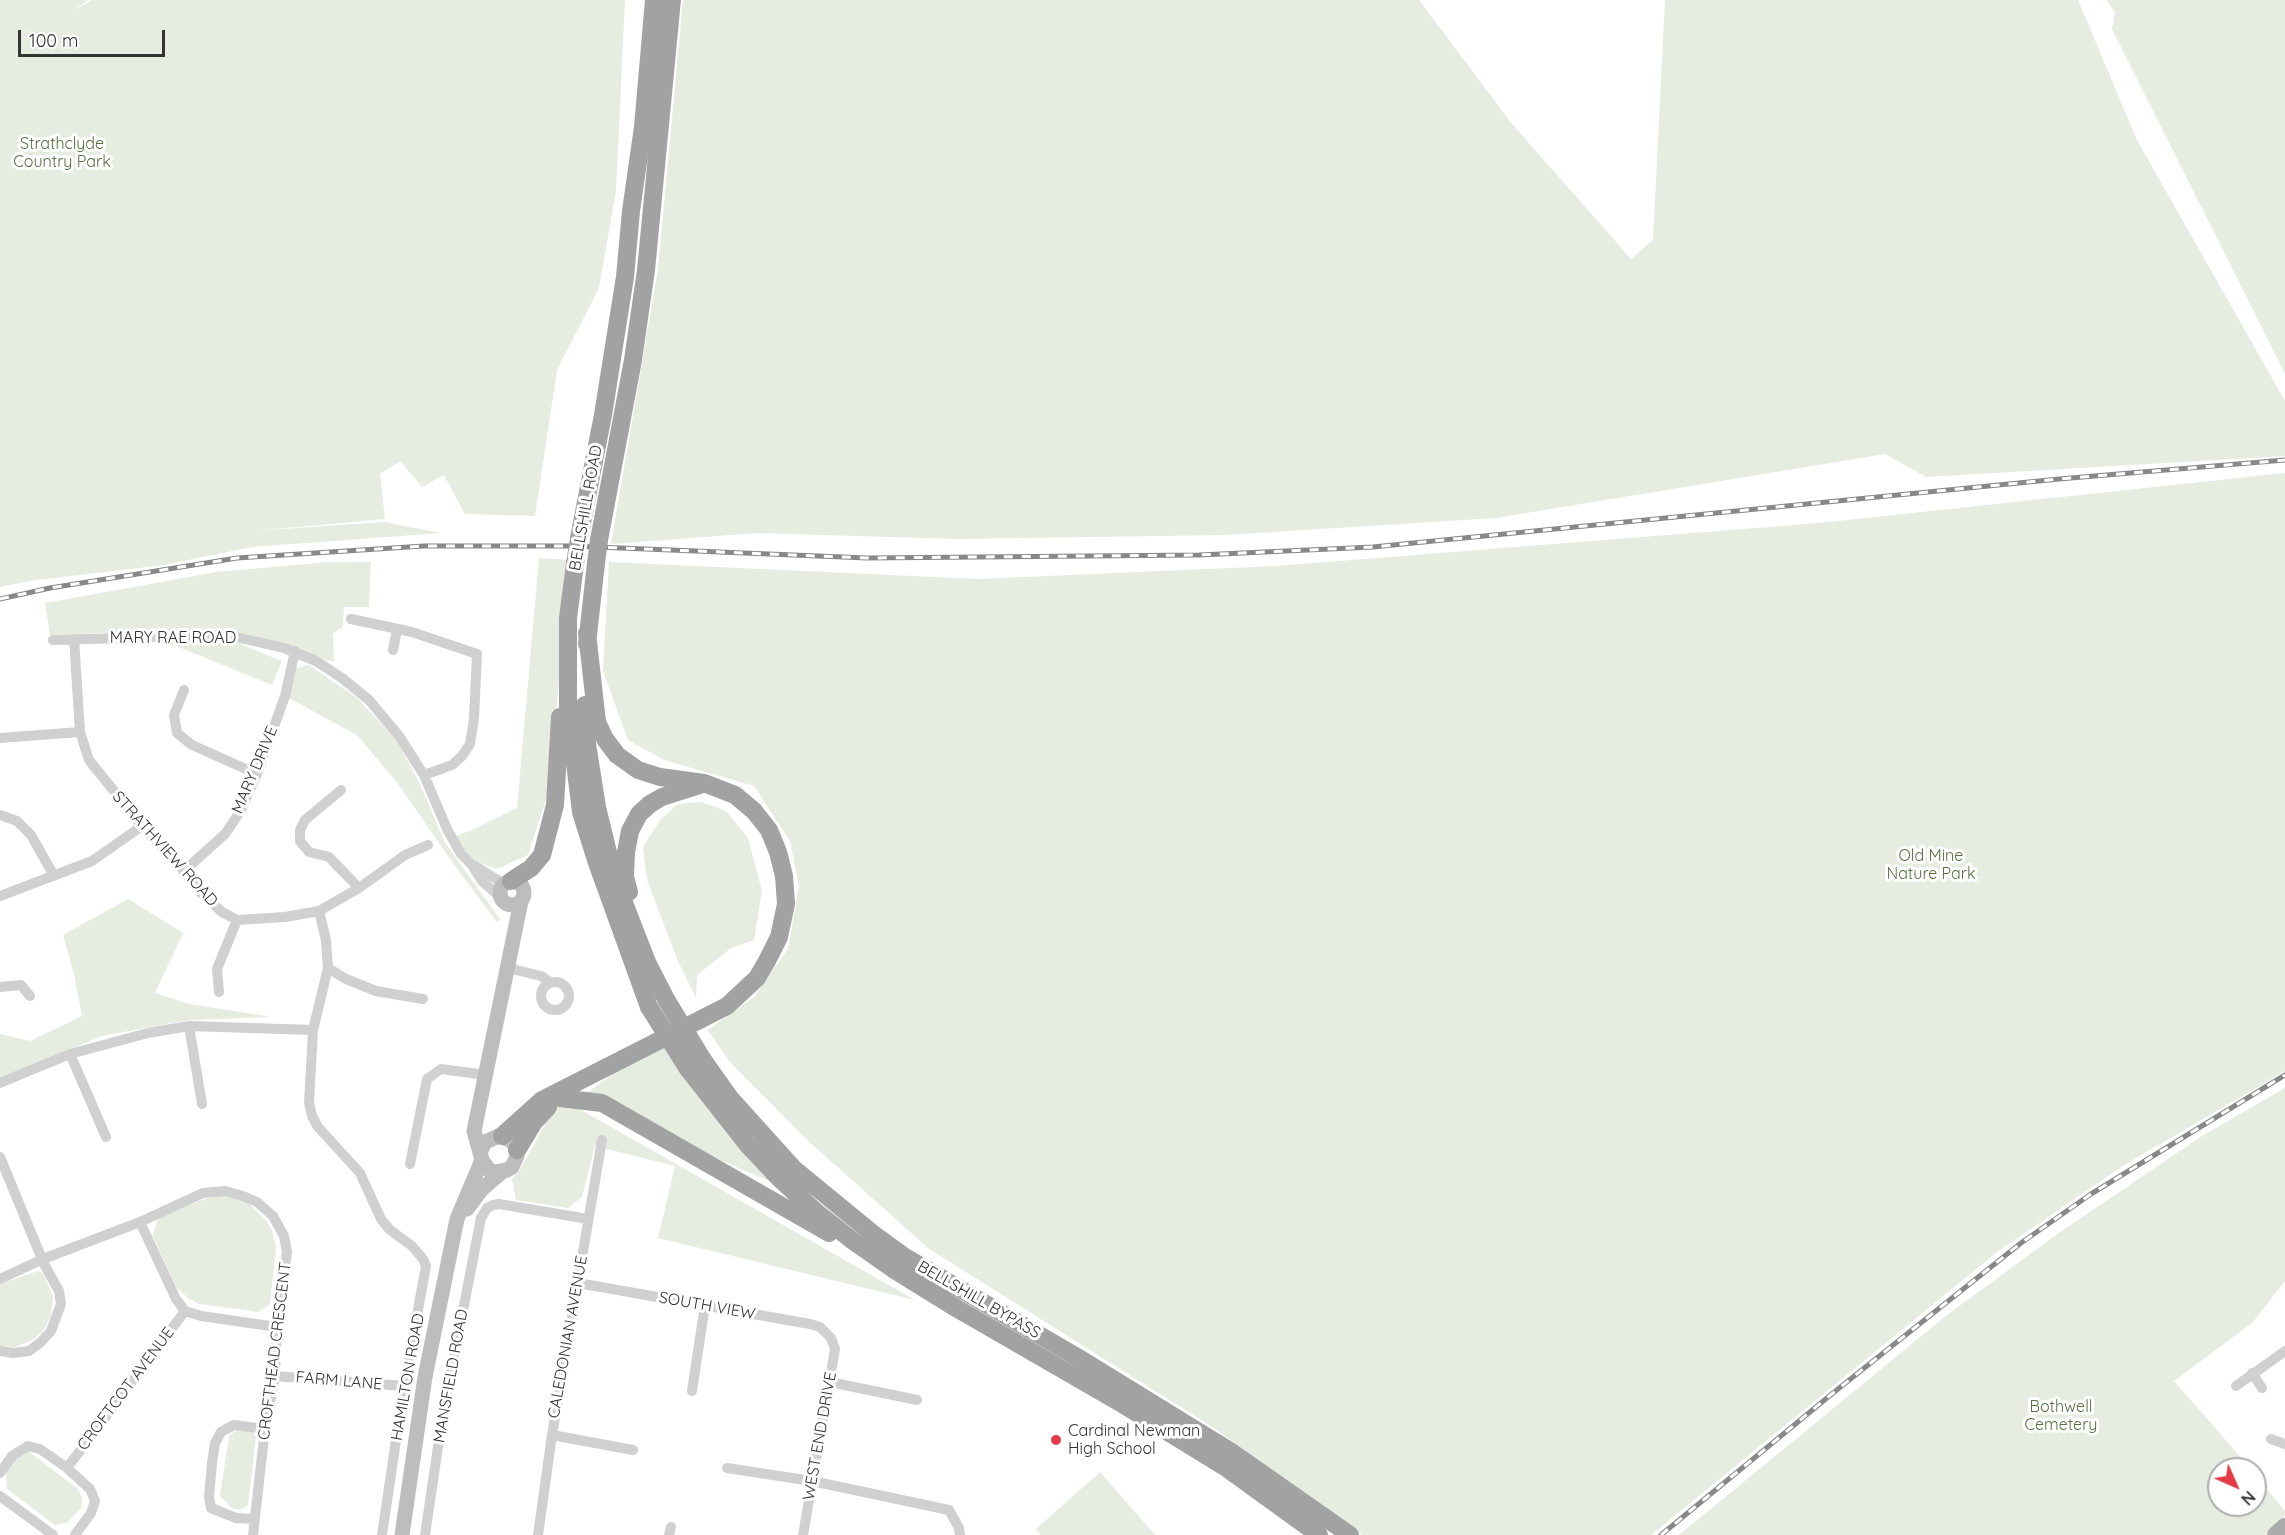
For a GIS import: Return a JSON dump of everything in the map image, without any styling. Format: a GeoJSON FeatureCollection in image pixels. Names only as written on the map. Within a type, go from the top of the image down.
{"type":"FeatureCollection","features":[{"type":"Feature","properties":{"kind":"highway","name":"BELLSHILL ROAD"},"geometry":{"type":"LineString","coordinates":[[650,1007],[597,863],[581,812],[568,706],[568,618],[579,538],[603,415],[625,278],[643,127],[654,0]]}},
{"type":"Feature","properties":{"kind":"highway","name":"BELLSHILL ROAD"},"geometry":{"type":"LineString","coordinates":[[667,1001],[647,962],[615,877],[597,807],[587,744],[584,687],[587,633],[599,540],[633,360],[646,270],[672,0]]}},
{"type":"Feature","properties":{"kind":"highway"},"geometry":{"type":"LineString","coordinates":[[505,891],[542,855],[555,805],[568,618]]}},
{"type":"Feature","properties":{"kind":"highway"},"geometry":{"type":"LineString","coordinates":[[499,1136],[542,1100],[727,1006],[757,978],[779,937],[786,904],[784,876],[769,830],[754,811],[735,795],[704,783],[660,777],[638,770],[617,755],[605,739],[597,722],[587,633]]}},
{"type":"Feature","properties":{"kind":"highway"},"geometry":{"type":"LineString","coordinates":[[647,962],[625,877],[630,831],[639,814],[650,804],[662,797],[704,783]]}},
{"type":"Feature","properties":{"kind":"highway","name":"BELLSHILL BYPASS"},"geometry":{"type":"LineString","coordinates":[[667,1001],[696,1065],[732,1126],[778,1178],[815,1212],[893,1269],[1215,1461],[1319,1535]]}},
{"type":"Feature","properties":{"kind":"highway","name":"BELLSHILL BYPASS"},"geometry":{"type":"LineString","coordinates":[[650,1007],[696,1065],[794,1169],[872,1233],[905,1257],[1233,1453],[1350,1535]]}},
{"type":"Feature","properties":{"kind":"highway"},"geometry":{"type":"LineString","coordinates":[[517,1150],[534,1122],[577,1083]]}},
{"type":"Feature","properties":{"kind":"highway"},"geometry":{"type":"LineString","coordinates":[[560,1098],[602,1103],[893,1269]]}},
{"type":"Feature","properties":{"kind":"main road"},"geometry":{"type":"LineString","coordinates":[[478,1113],[482,1124],[499,1136],[512,1141],[517,1150],[516,1162],[512,1167],[502,1172],[489,1170],[481,1157],[474,1131],[524,894],[522,886],[505,891]]}},
{"type":"Feature","properties":{"kind":"main road"},"geometry":{"type":"LineString","coordinates":[[505,891],[510,905],[521,901]]}},
{"type":"Feature","properties":{"kind":"main road"},"geometry":{"type":"LineString","coordinates":[[505,891],[516,927]]}},
{"type":"Feature","properties":{"kind":"main road"},"geometry":{"type":"LineString","coordinates":[[481,1157],[485,1142],[499,1136]]}},
{"type":"Feature","properties":{"kind":"main road","name":"HAMILTON ROAD"},"geometry":{"type":"LineString","coordinates":[[402,1535],[425,1377],[456,1227],[462,1202],[481,1157]]}},
{"type":"Feature","properties":{"kind":"main road","name":"HAMILTON ROAD"},"geometry":{"type":"LineString","coordinates":[[456,1227],[477,1194],[502,1172]]}},
{"type":"Feature","properties":{"kind":"main road"},"geometry":{"type":"LineString","coordinates":[[2276,1535],[2285,1527]]}},
{"type":"Feature","properties":{"kind":"street"},"geometry":{"type":"LineString","coordinates":[[351,619],[412,632],[477,654],[474,719],[470,744],[452,765],[424,775]]}},
{"type":"Feature","properties":{"kind":"street"},"geometry":{"type":"LineString","coordinates":[[393,650],[397,630]]}},
{"type":"Feature","properties":{"kind":"street","name":"MARY RAE ROAD"},"geometry":{"type":"LineString","coordinates":[[53,640],[227,635],[295,651],[316,661],[369,700],[399,736],[424,775],[461,854],[505,891]]}},
{"type":"Feature","properties":{"kind":"street","name":"STRATHVIEW ROAD"},"geometry":{"type":"LineString","coordinates":[[74,639],[80,732],[90,760],[142,826],[211,904],[237,920]]}},
{"type":"Feature","properties":{"kind":"street","name":"MARY DRIVE"},"geometry":{"type":"LineString","coordinates":[[184,871],[225,834],[240,812],[257,774],[285,696],[295,651]]}},
{"type":"Feature","properties":{"kind":"street"},"geometry":{"type":"LineString","coordinates":[[184,690],[174,715],[177,733],[192,745],[257,774]]}},
{"type":"Feature","properties":{"kind":"street"},"geometry":{"type":"LineString","coordinates":[[0,738],[80,732]]}},
{"type":"Feature","properties":{"kind":"street"},"geometry":{"type":"LineString","coordinates":[[341,790],[305,819],[300,830],[300,841],[309,852],[328,857],[359,888]]}},
{"type":"Feature","properties":{"kind":"street"},"geometry":{"type":"LineString","coordinates":[[0,815],[17,821],[31,835],[54,876]]}},
{"type":"Feature","properties":{"kind":"street"},"geometry":{"type":"LineString","coordinates":[[0,896],[92,861],[142,826]]}},
{"type":"Feature","properties":{"kind":"street"},"geometry":{"type":"LineString","coordinates":[[219,992],[218,969],[237,920],[285,917],[319,910],[359,888],[405,855],[428,845]]}},
{"type":"Feature","properties":{"kind":"street"},"geometry":{"type":"LineString","coordinates":[[319,910],[326,940],[328,968],[313,1030],[309,1103],[312,1116],[318,1127],[360,1173],[381,1218],[390,1230],[412,1246],[426,1266],[404,1386],[382,1535]]}},
{"type":"Feature","properties":{"kind":"street"},"geometry":{"type":"LineString","coordinates":[[328,968],[346,979],[376,991],[423,999]]}},
{"type":"Feature","properties":{"kind":"street"},"geometry":{"type":"LineString","coordinates":[[508,968],[541,976],[550,982]]}},
{"type":"Feature","properties":{"kind":"street"},"geometry":{"type":"LineString","coordinates":[[0,987],[21,985],[30,996]]}},
{"type":"Feature","properties":{"kind":"street"},"geometry":{"type":"LineString","coordinates":[[0,1083],[70,1054],[148,1033],[189,1026],[313,1030]]}},
{"type":"Feature","properties":{"kind":"street"},"geometry":{"type":"LineString","coordinates":[[189,1026],[202,1104]]}},
{"type":"Feature","properties":{"kind":"street"},"geometry":{"type":"LineString","coordinates":[[70,1054],[106,1137]]}},
{"type":"Feature","properties":{"kind":"street"},"geometry":{"type":"LineString","coordinates":[[410,1164],[427,1079],[441,1069],[485,1075]]}},
{"type":"Feature","properties":{"kind":"street","name":"CALEDONIAN AVENUE"},"geometry":{"type":"LineString","coordinates":[[538,1535],[552,1435],[602,1140]]}},
{"type":"Feature","properties":{"kind":"street"},"geometry":{"type":"LineString","coordinates":[[0,1157],[59,1291],[61,1304],[51,1331],[41,1342],[29,1351],[13,1353],[0,1351]]}},
{"type":"Feature","properties":{"kind":"street","name":"CROFTHEAD CRESCENT"},"geometry":{"type":"LineString","coordinates":[[0,1279],[44,1259],[140,1222],[181,1202],[214,1191],[236,1194],[257,1202],[273,1216],[286,1244],[287,1252],[277,1327],[275,1376],[265,1429],[253,1535]]}},
{"type":"Feature","properties":{"kind":"street","name":"MANSFIELD ROAD"},"geometry":{"type":"LineString","coordinates":[[425,1535],[443,1413],[481,1218],[487,1208],[499,1204],[588,1219]]}},
{"type":"Feature","properties":{"kind":"street"},"geometry":{"type":"LineString","coordinates":[[140,1222],[176,1299],[185,1311],[201,1316],[277,1327]]}},
{"type":"Feature","properties":{"kind":"street","name":"SOUTH VIEW"},"geometry":{"type":"LineString","coordinates":[[578,1283],[810,1324],[820,1328],[831,1338]]}},
{"type":"Feature","properties":{"kind":"street"},"geometry":{"type":"LineString","coordinates":[[692,1392],[705,1305]]}},
{"type":"Feature","properties":{"kind":"street","name":"CROFTCOT AVENUE"},"geometry":{"type":"LineString","coordinates":[[67,1468],[185,1311]]}},
{"type":"Feature","properties":{"kind":"street","name":"WEST END DRIVE"},"geometry":{"type":"LineString","coordinates":[[803,1535],[835,1349],[831,1338]]}},
{"type":"Feature","properties":{"kind":"street"},"geometry":{"type":"LineString","coordinates":[[2236,1386],[2285,1351]]}},
{"type":"Feature","properties":{"kind":"street"},"geometry":{"type":"LineString","coordinates":[[2252,1373],[2262,1388]]}},
{"type":"Feature","properties":{"kind":"street","name":"FARM LANE"},"geometry":{"type":"LineString","coordinates":[[275,1376],[404,1386]]}},
{"type":"Feature","properties":{"kind":"street"},"geometry":{"type":"LineString","coordinates":[[830,1382],[917,1400]]}},
{"type":"Feature","properties":{"kind":"street"},"geometry":{"type":"LineString","coordinates":[[254,1519],[236,1518],[211,1508],[209,1497],[212,1463],[215,1443],[221,1432],[234,1425],[265,1429]]}},
{"type":"Feature","properties":{"kind":"street"},"geometry":{"type":"LineString","coordinates":[[552,1435],[633,1450]]}},
{"type":"Feature","properties":{"kind":"street"},"geometry":{"type":"LineString","coordinates":[[2271,1439],[2285,1444]]}},
{"type":"Feature","properties":{"kind":"street"},"geometry":{"type":"LineString","coordinates":[[0,1473],[12,1456],[28,1446],[40,1449],[67,1468],[90,1490],[95,1501],[91,1513],[75,1535]]}},
{"type":"Feature","properties":{"kind":"street"},"geometry":{"type":"LineString","coordinates":[[727,1468],[812,1481],[949,1509],[959,1527],[960,1535]]}},
{"type":"Feature","properties":{"kind":"street"},"geometry":{"type":"LineString","coordinates":[[0,1496],[53,1535]]}},
{"type":"Feature","properties":{"kind":"green space","name":"Strathclyde Country Park"},"geometry":{"type":"Polygon","coordinates":[[[0,0],[88,0],[73,11],[92,0],[625,0],[616,191],[599,288],[557,370],[535,516],[465,514],[444,475],[422,487],[400,461],[380,474],[385,519],[253,531],[384,522],[441,533],[252,547],[164,565],[29,581],[0,587],[0,0]]]}},
{"type":"Feature","properties":{"kind":"green space"},"geometry":{"type":"Polygon","coordinates":[[[683,0],[1419,0],[1512,124],[1631,259],[1653,240],[1665,0],[2078,0],[2137,140],[2285,401],[2285,456],[1926,477],[1885,454],[1496,518],[1225,535],[956,539],[757,533],[611,544],[658,269],[683,0]]]}},
{"type":"Feature","properties":{"kind":"green space"},"geometry":{"type":"Polygon","coordinates":[[[2107,0],[2285,0],[2285,374],[2112,29],[2115,13],[2107,0]]]}},
{"type":"Feature","properties":{"kind":"green space","name":"Old Mine Nature Park"},"geometry":{"type":"Polygon","coordinates":[[[2285,473],[2285,1071],[2121,1167],[1997,1252],[1651,1535],[1362,1535],[1217,1430],[928,1248],[805,1138],[730,1062],[708,1030],[754,997],[788,949],[799,886],[790,841],[754,786],[664,760],[628,740],[603,671],[609,562],[978,579],[1276,566],[1819,523],[2285,473]]]}},
{"type":"Feature","properties":{"kind":"green space"},"geometry":{"type":"Polygon","coordinates":[[[539,558],[570,560],[549,790],[528,855],[497,869],[472,860],[455,836],[517,808],[539,558]]]}},
{"type":"Feature","properties":{"kind":"green space"},"geometry":{"type":"Polygon","coordinates":[[[328,562],[371,562],[369,607],[344,607],[343,626],[333,634],[334,662],[223,629],[50,635],[45,603],[217,572],[328,562]]]}},
{"type":"Feature","properties":{"kind":"green space"},"geometry":{"type":"Polygon","coordinates":[[[164,641],[238,643],[282,661],[272,685],[164,641]]]}},
{"type":"Feature","properties":{"kind":"green space"},"geometry":{"type":"Polygon","coordinates":[[[309,665],[357,698],[396,740],[419,782],[445,843],[500,919],[497,922],[396,781],[357,735],[285,696],[294,669],[309,665]]]}},
{"type":"Feature","properties":{"kind":"green space"},"geometry":{"type":"Polygon","coordinates":[[[701,802],[726,811],[748,838],[762,891],[754,940],[731,948],[697,975],[696,998],[677,959],[647,880],[643,847],[661,819],[678,804],[701,802]]]}},
{"type":"Feature","properties":{"kind":"green space"},"geometry":{"type":"Polygon","coordinates":[[[128,899],[183,933],[155,993],[189,1004],[272,1017],[189,1020],[102,1036],[0,1079],[0,1034],[30,1041],[82,1016],[74,974],[63,935],[128,899]]]}},
{"type":"Feature","properties":{"kind":"green space"},"geometry":{"type":"Polygon","coordinates":[[[663,1037],[769,1181],[579,1099],[663,1037]]]}},
{"type":"Feature","properties":{"kind":"green space","name":"Bothwell Cemetery"},"geometry":{"type":"Polygon","coordinates":[[[2285,1088],[2285,1281],[2252,1323],[2174,1381],[2240,1457],[2207,1457],[2207,1517],[2267,1517],[2267,1489],[2285,1511],[2285,1516],[2265,1535],[1679,1535],[1947,1315],[2056,1235],[2202,1136],[2285,1088]]]}},
{"type":"Feature","properties":{"kind":"green space"},"geometry":{"type":"Polygon","coordinates":[[[560,1098],[915,1300],[658,1238],[675,1166],[595,1146],[582,1197],[568,1208],[516,1200],[512,1179],[521,1168],[560,1098]]]}},
{"type":"Feature","properties":{"kind":"green space"},"geometry":{"type":"Polygon","coordinates":[[[214,1196],[231,1196],[248,1203],[267,1221],[272,1231],[276,1248],[270,1304],[258,1312],[199,1304],[188,1298],[176,1287],[153,1236],[157,1221],[163,1214],[214,1196]]]}},
{"type":"Feature","properties":{"kind":"green space"},"geometry":{"type":"Polygon","coordinates":[[[38,1271],[43,1273],[53,1296],[51,1316],[43,1331],[34,1339],[16,1347],[0,1346],[0,1284],[38,1271]]]}},
{"type":"Feature","properties":{"kind":"green space"},"geometry":{"type":"Polygon","coordinates":[[[238,1429],[251,1431],[256,1436],[248,1505],[242,1509],[233,1509],[220,1496],[229,1436],[238,1429]]]}},
{"type":"Feature","properties":{"kind":"green space"},"geometry":{"type":"Polygon","coordinates":[[[28,1451],[78,1489],[82,1498],[81,1508],[67,1523],[55,1525],[7,1489],[5,1468],[17,1454],[28,1451]]]}},
{"type":"Feature","properties":{"kind":"green space"},"geometry":{"type":"Polygon","coordinates":[[[1100,1472],[1155,1535],[1041,1535],[1036,1529],[1100,1472]]]}},
{"type":"Feature","properties":{"kind":"railway"},"geometry":{"type":"LineString","coordinates":[[0,599],[50,588],[237,558],[424,546],[572,546],[867,558],[1199,555],[1373,547],[2059,479],[2285,460]]}},
{"type":"Feature","properties":{"kind":"railway"},"geometry":{"type":"LineString","coordinates":[[1661,1535],[1833,1393],[2021,1243],[2091,1194],[2285,1075]]}},
{"type":"Feature","properties":{"kind":"place","name":"Cardinal Newman High School"},"geometry":{"type":"Point","coordinates":[1056,1440]}}]}
